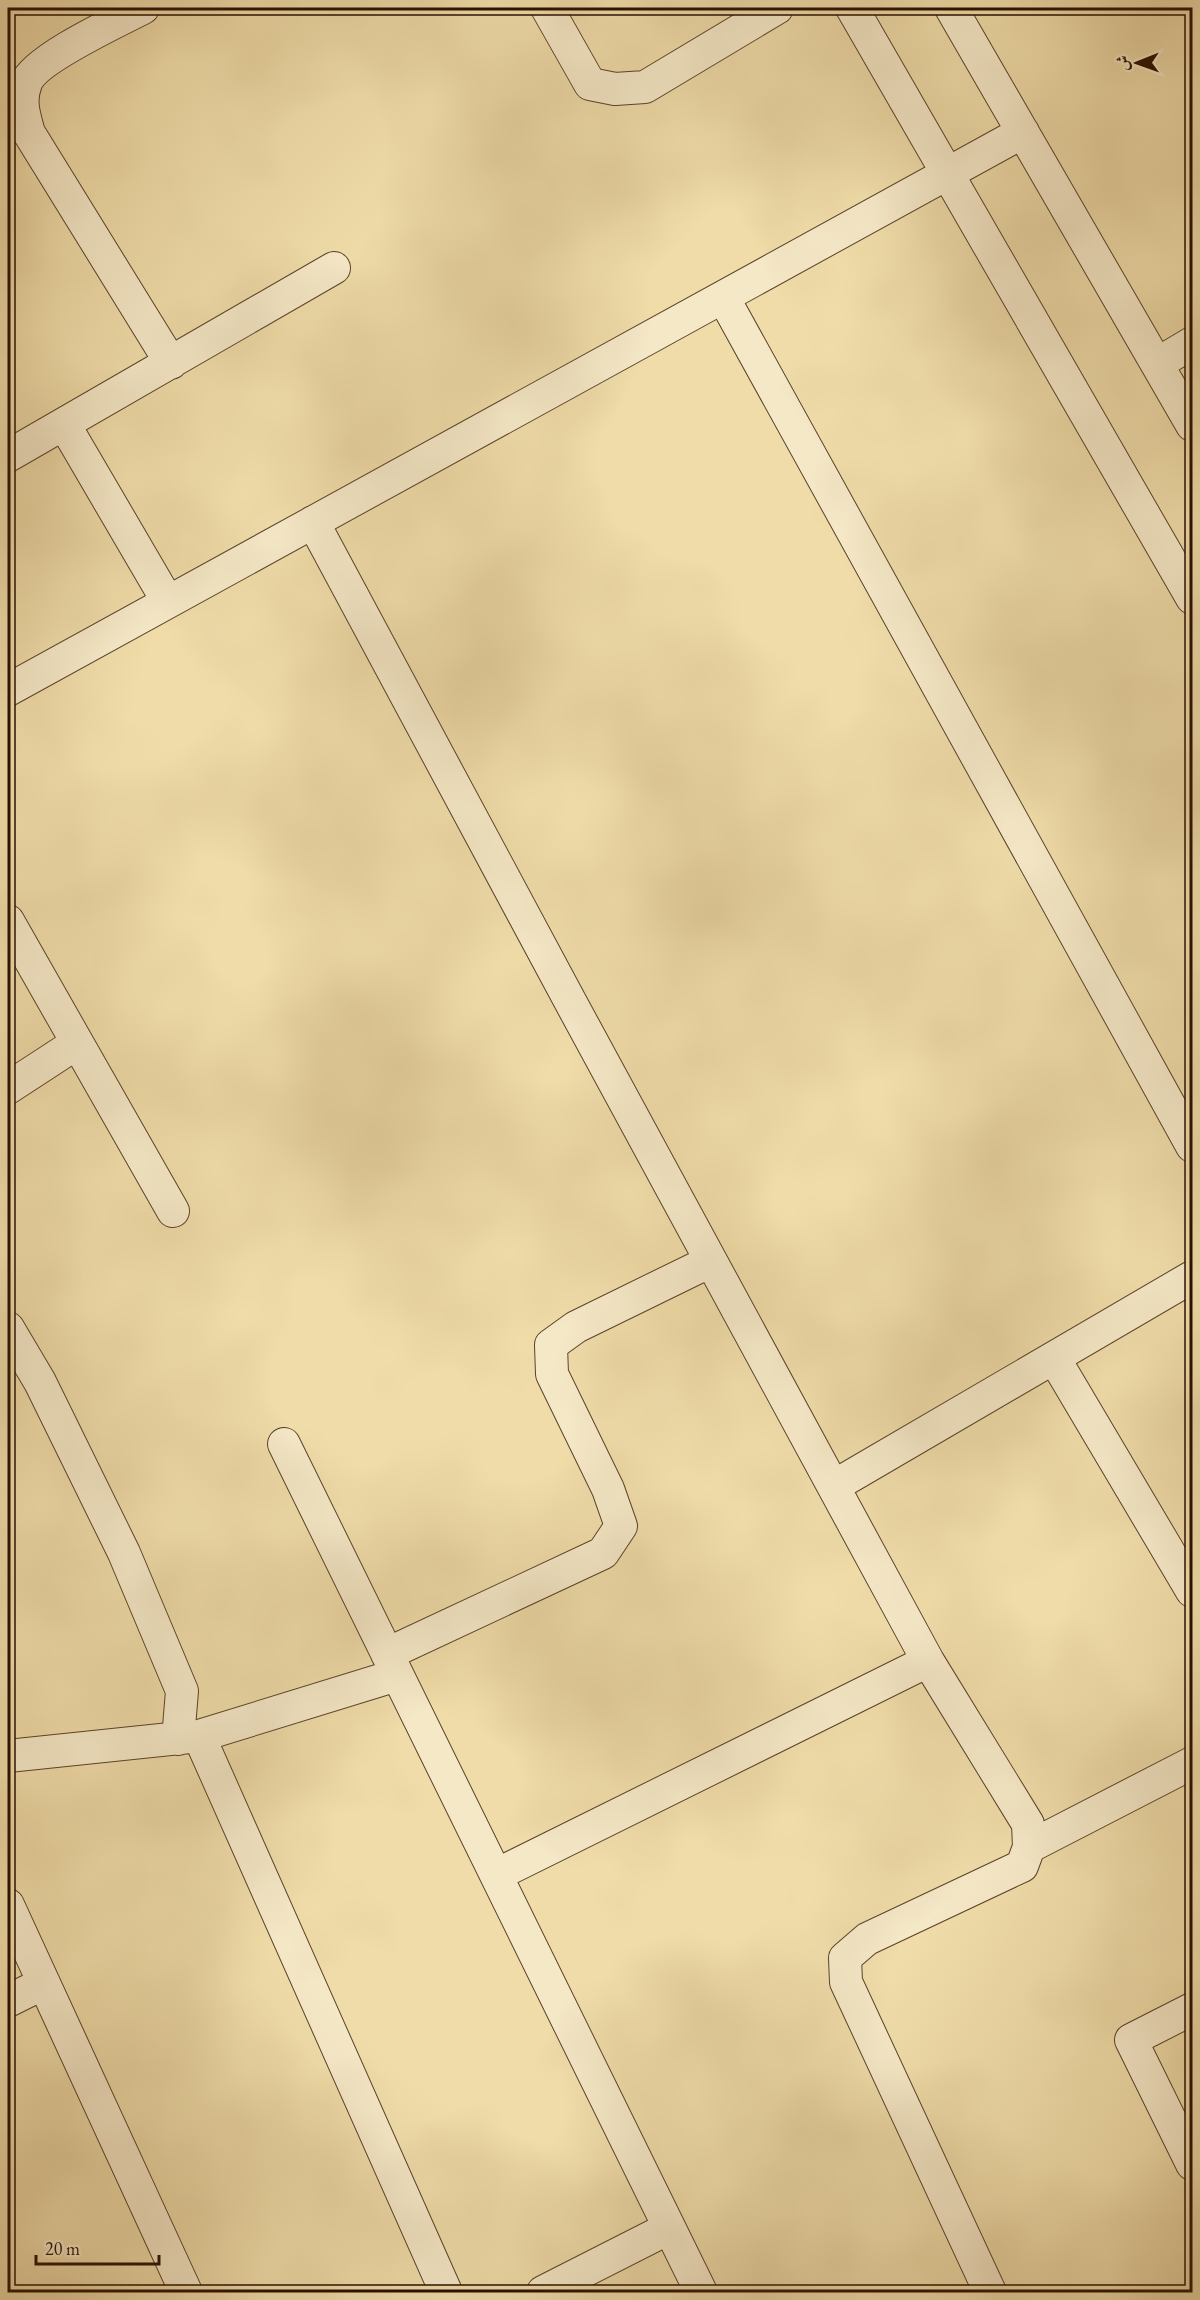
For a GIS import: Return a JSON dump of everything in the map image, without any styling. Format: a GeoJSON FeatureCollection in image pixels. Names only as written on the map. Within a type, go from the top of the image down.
{"type":"FeatureCollection","features":[{"type":"Feature","properties":{"kind":"street"},"geometry":{"type":"LineString","coordinates":[[143,8],[42,63],[26,81],[21,106],[29,133],[171,363]]}},
{"type":"Feature","properties":{"kind":"street"},"geometry":{"type":"LineString","coordinates":[[547,8],[590,84],[615,89],[645,87],[777,8]]}},
{"type":"Feature","properties":{"kind":"street"},"geometry":{"type":"LineString","coordinates":[[852,8],[1192,598]]}},
{"type":"Feature","properties":{"kind":"street"},"geometry":{"type":"LineString","coordinates":[[951,8],[1192,425]]}},
{"type":"Feature","properties":{"kind":"street"},"geometry":{"type":"LineString","coordinates":[[8,690],[1023,132]]}},
{"type":"Feature","properties":{"kind":"street"},"geometry":{"type":"LineString","coordinates":[[8,456],[334,268]]}},
{"type":"Feature","properties":{"kind":"street"},"geometry":{"type":"LineString","coordinates":[[723,297],[1192,1146]]}},
{"type":"Feature","properties":{"kind":"street"},"geometry":{"type":"LineString","coordinates":[[1157,364],[1192,343]]}},
{"type":"Feature","properties":{"kind":"street"},"geometry":{"type":"LineString","coordinates":[[64,424],[168,602]]}},
{"type":"Feature","properties":{"kind":"street"},"geometry":{"type":"LineString","coordinates":[[313,522],[928,1661],[1028,1824],[1029,1847],[1022,1866],[867,1939],[845,1958],[846,1982],[990,2292]]}},
{"type":"Feature","properties":{"kind":"street"},"geometry":{"type":"LineString","coordinates":[[8,921],[173,1211]]}},
{"type":"Feature","properties":{"kind":"street"},"geometry":{"type":"LineString","coordinates":[[8,1088],[77,1043]]}},
{"type":"Feature","properties":{"kind":"street"},"geometry":{"type":"LineString","coordinates":[[8,1756],[188,1737],[392,1664],[603,1553],[621,1526],[608,1489],[552,1374],[551,1345],[576,1327],[711,1261]]}},
{"type":"Feature","properties":{"kind":"street"},"geometry":{"type":"LineString","coordinates":[[834,1486],[1192,1277]]}},
{"type":"Feature","properties":{"kind":"street"},"geometry":{"type":"LineString","coordinates":[[8,1328],[40,1382],[124,1553],[182,1691],[188,1737],[446,2292]]}},
{"type":"Feature","properties":{"kind":"street"},"geometry":{"type":"LineString","coordinates":[[1054,1358],[1192,1591]]}},
{"type":"Feature","properties":{"kind":"street"},"geometry":{"type":"LineString","coordinates":[[284,1444],[701,2292]]}},
{"type":"Feature","properties":{"kind":"street"},"geometry":{"type":"LineString","coordinates":[[496,1875],[928,1661]]}},
{"type":"Feature","properties":{"kind":"street"},"geometry":{"type":"LineString","coordinates":[[1029,1847],[1192,1763]]}},
{"type":"Feature","properties":{"kind":"street"},"geometry":{"type":"LineString","coordinates":[[8,1905],[186,2292]]}},
{"type":"Feature","properties":{"kind":"street"},"geometry":{"type":"LineString","coordinates":[[8,2001],[44,1983]]}},
{"type":"Feature","properties":{"kind":"street"},"geometry":{"type":"LineString","coordinates":[[1192,2009],[1131,2040],[1192,2164]]}},
{"type":"Feature","properties":{"kind":"street"},"geometry":{"type":"LineString","coordinates":[[543,2292],[669,2228]]}}]}
